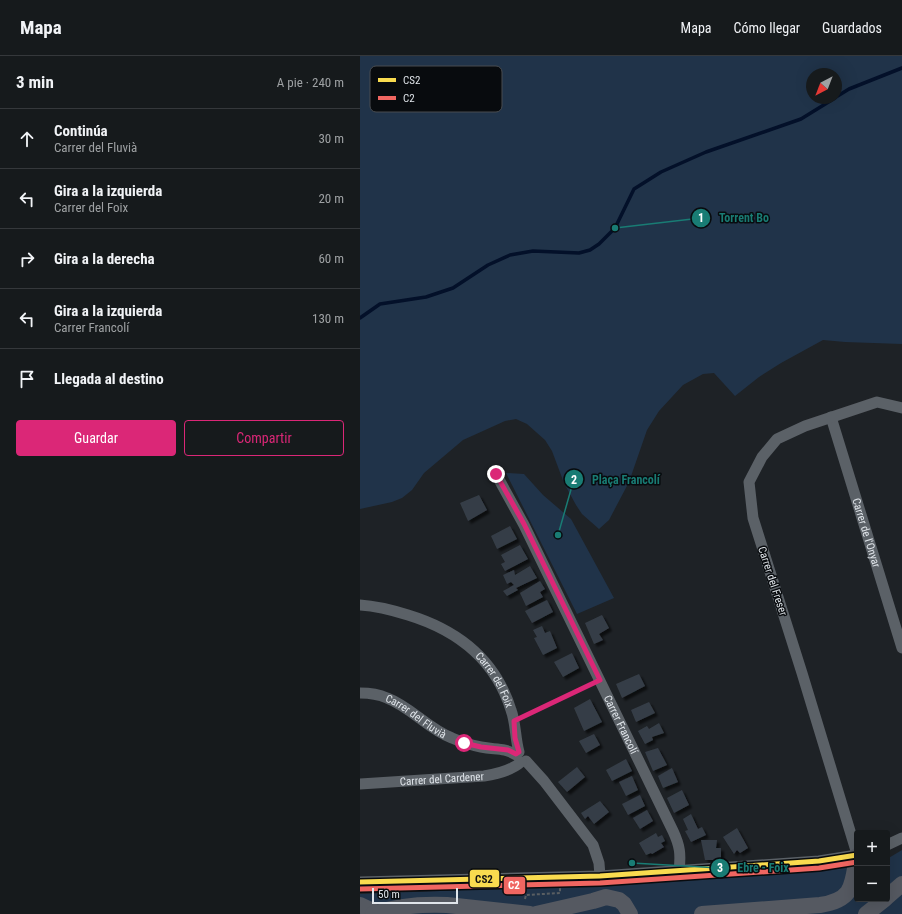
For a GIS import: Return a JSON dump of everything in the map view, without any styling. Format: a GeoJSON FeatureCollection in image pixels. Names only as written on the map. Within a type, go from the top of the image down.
{"type":"FeatureCollection","features":[{"type":"Feature","properties":{"kind":"main road"},"geometry":{"type":"LineString","coordinates":[[702,914],[820,905],[835,902],[842,898],[851,888],[855,866]]}},
{"type":"Feature","properties":{"kind":"main road"},"geometry":{"type":"LineString","coordinates":[[890,894],[902,884]]}},
{"type":"Feature","properties":{"kind":"main road"},"geometry":{"type":"LineString","coordinates":[[536,914],[589,908],[606,897],[613,897],[624,904],[631,913]]}},
{"type":"Feature","properties":{"kind":"main road"},"geometry":{"type":"LineString","coordinates":[[866,914],[880,902]]}},
{"type":"Feature","properties":{"kind":"main road"},"geometry":{"type":"LineString","coordinates":[[360,905],[375,913],[405,907],[435,904],[447,904],[484,909]]}},
{"type":"Feature","properties":{"kind":"main road"},"geometry":{"type":"LineString","coordinates":[[429,914],[484,909],[528,908]]}},
{"type":"Feature","properties":{"kind":"street","name":"Carrer del Freser"},"geometry":{"type":"LineString","coordinates":[[854,845],[753,518],[749,482],[762,457],[777,439],[805,426],[877,402],[902,408]]}},
{"type":"Feature","properties":{"kind":"street","name":"Carrer de l'Onyar"},"geometry":{"type":"LineString","coordinates":[[832,417],[902,648]]}},
{"type":"Feature","properties":{"kind":"street","name":"Carrer Francolí"},"geometry":{"type":"LineString","coordinates":[[496,474],[524,524],[679,843],[681,853],[679,871]]}},
{"type":"Feature","properties":{"kind":"street","name":"Carrer del Foix"},"geometry":{"type":"LineString","coordinates":[[360,605],[394,610],[439,626],[460,638],[477,652],[490,668],[511,708],[514,721],[515,738],[520,757],[544,781],[593,844],[599,863],[600,876]]}},
{"type":"Feature","properties":{"kind":"street","name":"Carrer del Fluvià"},"geometry":{"type":"LineString","coordinates":[[360,693],[374,694],[397,702],[436,730],[451,738],[481,747],[508,750],[520,757]]}},
{"type":"Feature","properties":{"kind":"street","name":"Carrer del Cardener"},"geometry":{"type":"LineString","coordinates":[[360,784],[496,774],[515,767],[520,757]]}},
{"type":"Feature","properties":{"kind":"street"},"geometry":{"type":"LineString","coordinates":[[890,844],[902,838]]}},
{"type":"Feature","properties":{"kind":"street"},"geometry":{"type":"LineString","coordinates":[[360,882],[600,876],[819,861],[854,855]]}},
{"type":"Feature","properties":{"kind":"path"},"geometry":{"type":"LineString","coordinates":[[514,721],[600,680]]}},
{"type":"Feature","properties":{"kind":"path"},"geometry":{"type":"LineString","coordinates":[[528,908],[526,895],[560,893],[560,877]]}},
{"type":"Feature","properties":{"kind":"shaded area"},"geometry":{"type":"Polygon","coordinates":[[[360,56],[902,56],[902,344],[823,340],[759,377],[735,396],[714,373],[703,374],[683,385],[659,411],[647,430],[629,482],[609,520],[599,529],[582,514],[576,505],[564,483],[552,451],[545,440],[527,424],[516,419],[505,421],[463,440],[424,473],[412,490],[402,498],[392,502],[360,509],[360,56]]]}},
{"type":"Feature","properties":{"kind":"shaded area"},"geometry":{"type":"Polygon","coordinates":[[[506,473],[524,474],[543,495],[571,519],[614,598],[577,614],[506,473]]]}},
{"type":"Feature","properties":{"kind":"shaded area"},"geometry":{"type":"Polygon","coordinates":[[[902,850],[902,914],[360,914],[360,894],[705,879],[854,866],[854,902],[890,902],[890,857],[902,850]]]}},
{"type":"Feature","properties":{"kind":"building"},"geometry":{"type":"Polygon","coordinates":[[[479,495],[487,510],[468,521],[460,503],[479,495]]]}},
{"type":"Feature","properties":{"kind":"building"},"geometry":{"type":"Polygon","coordinates":[[[510,526],[517,539],[497,549],[491,536],[510,526]]]}},
{"type":"Feature","properties":{"kind":"building"},"geometry":{"type":"Polygon","coordinates":[[[520,545],[528,559],[505,571],[501,564],[505,562],[501,555],[520,545]]]}},
{"type":"Feature","properties":{"kind":"building"},"geometry":{"type":"Polygon","coordinates":[[[530,566],[537,578],[516,588],[518,590],[507,596],[503,591],[514,585],[511,582],[507,584],[503,575],[514,570],[515,575],[530,566]]]}},
{"type":"Feature","properties":{"kind":"building"},"geometry":{"type":"Polygon","coordinates":[[[540,581],[545,589],[540,592],[543,597],[526,606],[520,593],[540,581]]]}},
{"type":"Feature","properties":{"kind":"building"},"geometry":{"type":"Polygon","coordinates":[[[547,600],[553,612],[532,623],[525,611],[547,600]]]}},
{"type":"Feature","properties":{"kind":"building"},"geometry":{"type":"Polygon","coordinates":[[[602,615],[609,628],[599,634],[603,640],[594,644],[585,623],[602,615]]]}},
{"type":"Feature","properties":{"kind":"building"},"geometry":{"type":"Polygon","coordinates":[[[542,626],[545,633],[550,631],[557,648],[543,655],[534,638],[537,637],[533,630],[542,626]]]}},
{"type":"Feature","properties":{"kind":"building"},"geometry":{"type":"Polygon","coordinates":[[[572,653],[579,668],[563,677],[554,662],[572,653]]]}},
{"type":"Feature","properties":{"kind":"building"},"geometry":{"type":"Polygon","coordinates":[[[639,674],[645,686],[622,698],[616,684],[639,674]]]}},
{"type":"Feature","properties":{"kind":"building"},"geometry":{"type":"Polygon","coordinates":[[[590,699],[602,722],[584,731],[574,708],[590,699]]]}},
{"type":"Feature","properties":{"kind":"building"},"geometry":{"type":"Polygon","coordinates":[[[649,702],[655,713],[636,722],[631,710],[649,702]]]}},
{"type":"Feature","properties":{"kind":"building"},"geometry":{"type":"Polygon","coordinates":[[[659,723],[664,733],[652,737],[653,740],[645,744],[638,731],[647,726],[649,729],[659,723]]]}},
{"type":"Feature","properties":{"kind":"building"},"geometry":{"type":"Polygon","coordinates":[[[594,734],[600,745],[586,753],[579,741],[594,734]]]}},
{"type":"Feature","properties":{"kind":"building"},"geometry":{"type":"Polygon","coordinates":[[[658,748],[667,765],[653,771],[645,752],[658,748]]]}},
{"type":"Feature","properties":{"kind":"building"},"geometry":{"type":"Polygon","coordinates":[[[626,759],[632,771],[612,781],[606,770],[626,759]]]}},
{"type":"Feature","properties":{"kind":"building"},"geometry":{"type":"Polygon","coordinates":[[[577,767],[585,777],[567,792],[558,782],[577,767]]]}},
{"type":"Feature","properties":{"kind":"building"},"geometry":{"type":"Polygon","coordinates":[[[672,768],[678,782],[663,788],[658,776],[672,768]]]}},
{"type":"Feature","properties":{"kind":"building"},"geometry":{"type":"Polygon","coordinates":[[[632,776],[638,790],[626,796],[619,782],[632,776]]]}},
{"type":"Feature","properties":{"kind":"building"},"geometry":{"type":"Polygon","coordinates":[[[682,790],[689,805],[674,813],[667,798],[682,790]]]}},
{"type":"Feature","properties":{"kind":"building"},"geometry":{"type":"Polygon","coordinates":[[[640,795],[645,806],[628,815],[622,804],[640,795]]]}},
{"type":"Feature","properties":{"kind":"building"},"geometry":{"type":"Polygon","coordinates":[[[600,801],[609,812],[594,824],[588,816],[585,819],[581,813],[600,801]]]}},
{"type":"Feature","properties":{"kind":"building"},"geometry":{"type":"Polygon","coordinates":[[[647,810],[653,821],[640,829],[633,818],[647,810]]]}},
{"type":"Feature","properties":{"kind":"building"},"geometry":{"type":"Polygon","coordinates":[[[691,814],[698,829],[702,827],[706,835],[691,842],[685,831],[688,830],[683,819],[691,814]]]}},
{"type":"Feature","properties":{"kind":"building"},"geometry":{"type":"Polygon","coordinates":[[[737,828],[748,848],[740,853],[737,850],[734,854],[723,837],[737,828]]]}},
{"type":"Feature","properties":{"kind":"building"},"geometry":{"type":"Polygon","coordinates":[[[656,833],[658,837],[662,835],[665,841],[661,843],[664,847],[652,854],[646,855],[639,843],[656,833]]]}},
{"type":"Feature","properties":{"kind":"building"},"geometry":{"type":"Polygon","coordinates":[[[701,840],[717,840],[716,848],[721,848],[721,860],[705,860],[701,840]]]}},
{"type":"Feature","properties":{"kind":"waterway"},"geometry":{"type":"LineString","coordinates":[[842,93],[849,89],[902,68]]}},
{"type":"Feature","properties":{"kind":"waterway"},"geometry":{"type":"LineString","coordinates":[[360,318],[380,304],[426,297],[453,288],[488,265],[510,255],[533,251],[579,253],[590,250],[599,244],[615,228],[634,189],[661,172],[706,152],[801,119],[825,104]]}},
{"type":"Feature","properties":{"kind":"transit line","name":"CS2"},"geometry":{"type":"LineString","coordinates":[[360,882],[600,876],[819,861],[854,855]]}},
{"type":"Feature","properties":{"kind":"transit line","name":"C2"},"geometry":{"type":"LineString","coordinates":[[360,889],[600,883],[819,868],[854,862]]}},
{"type":"Feature","properties":{"kind":"place","name":"Torrent Bo"},"geometry":{"type":"Point","coordinates":[615,228]}},
{"type":"Feature","properties":{"kind":"place","name":"Plaça Francolí"},"geometry":{"type":"Point","coordinates":[558,535]}},
{"type":"Feature","properties":{"kind":"place","name":"Ebre - Foix"},"geometry":{"type":"Point","coordinates":[632,863]}},
{"type":"Feature","properties":{"kind":"route"},"geometry":{"type":"LineString","coordinates":[[464,743],[481,747],[508,750],[516,754],[519,752],[515,738],[514,721],[600,680],[524,524],[496,474]]}}]}
